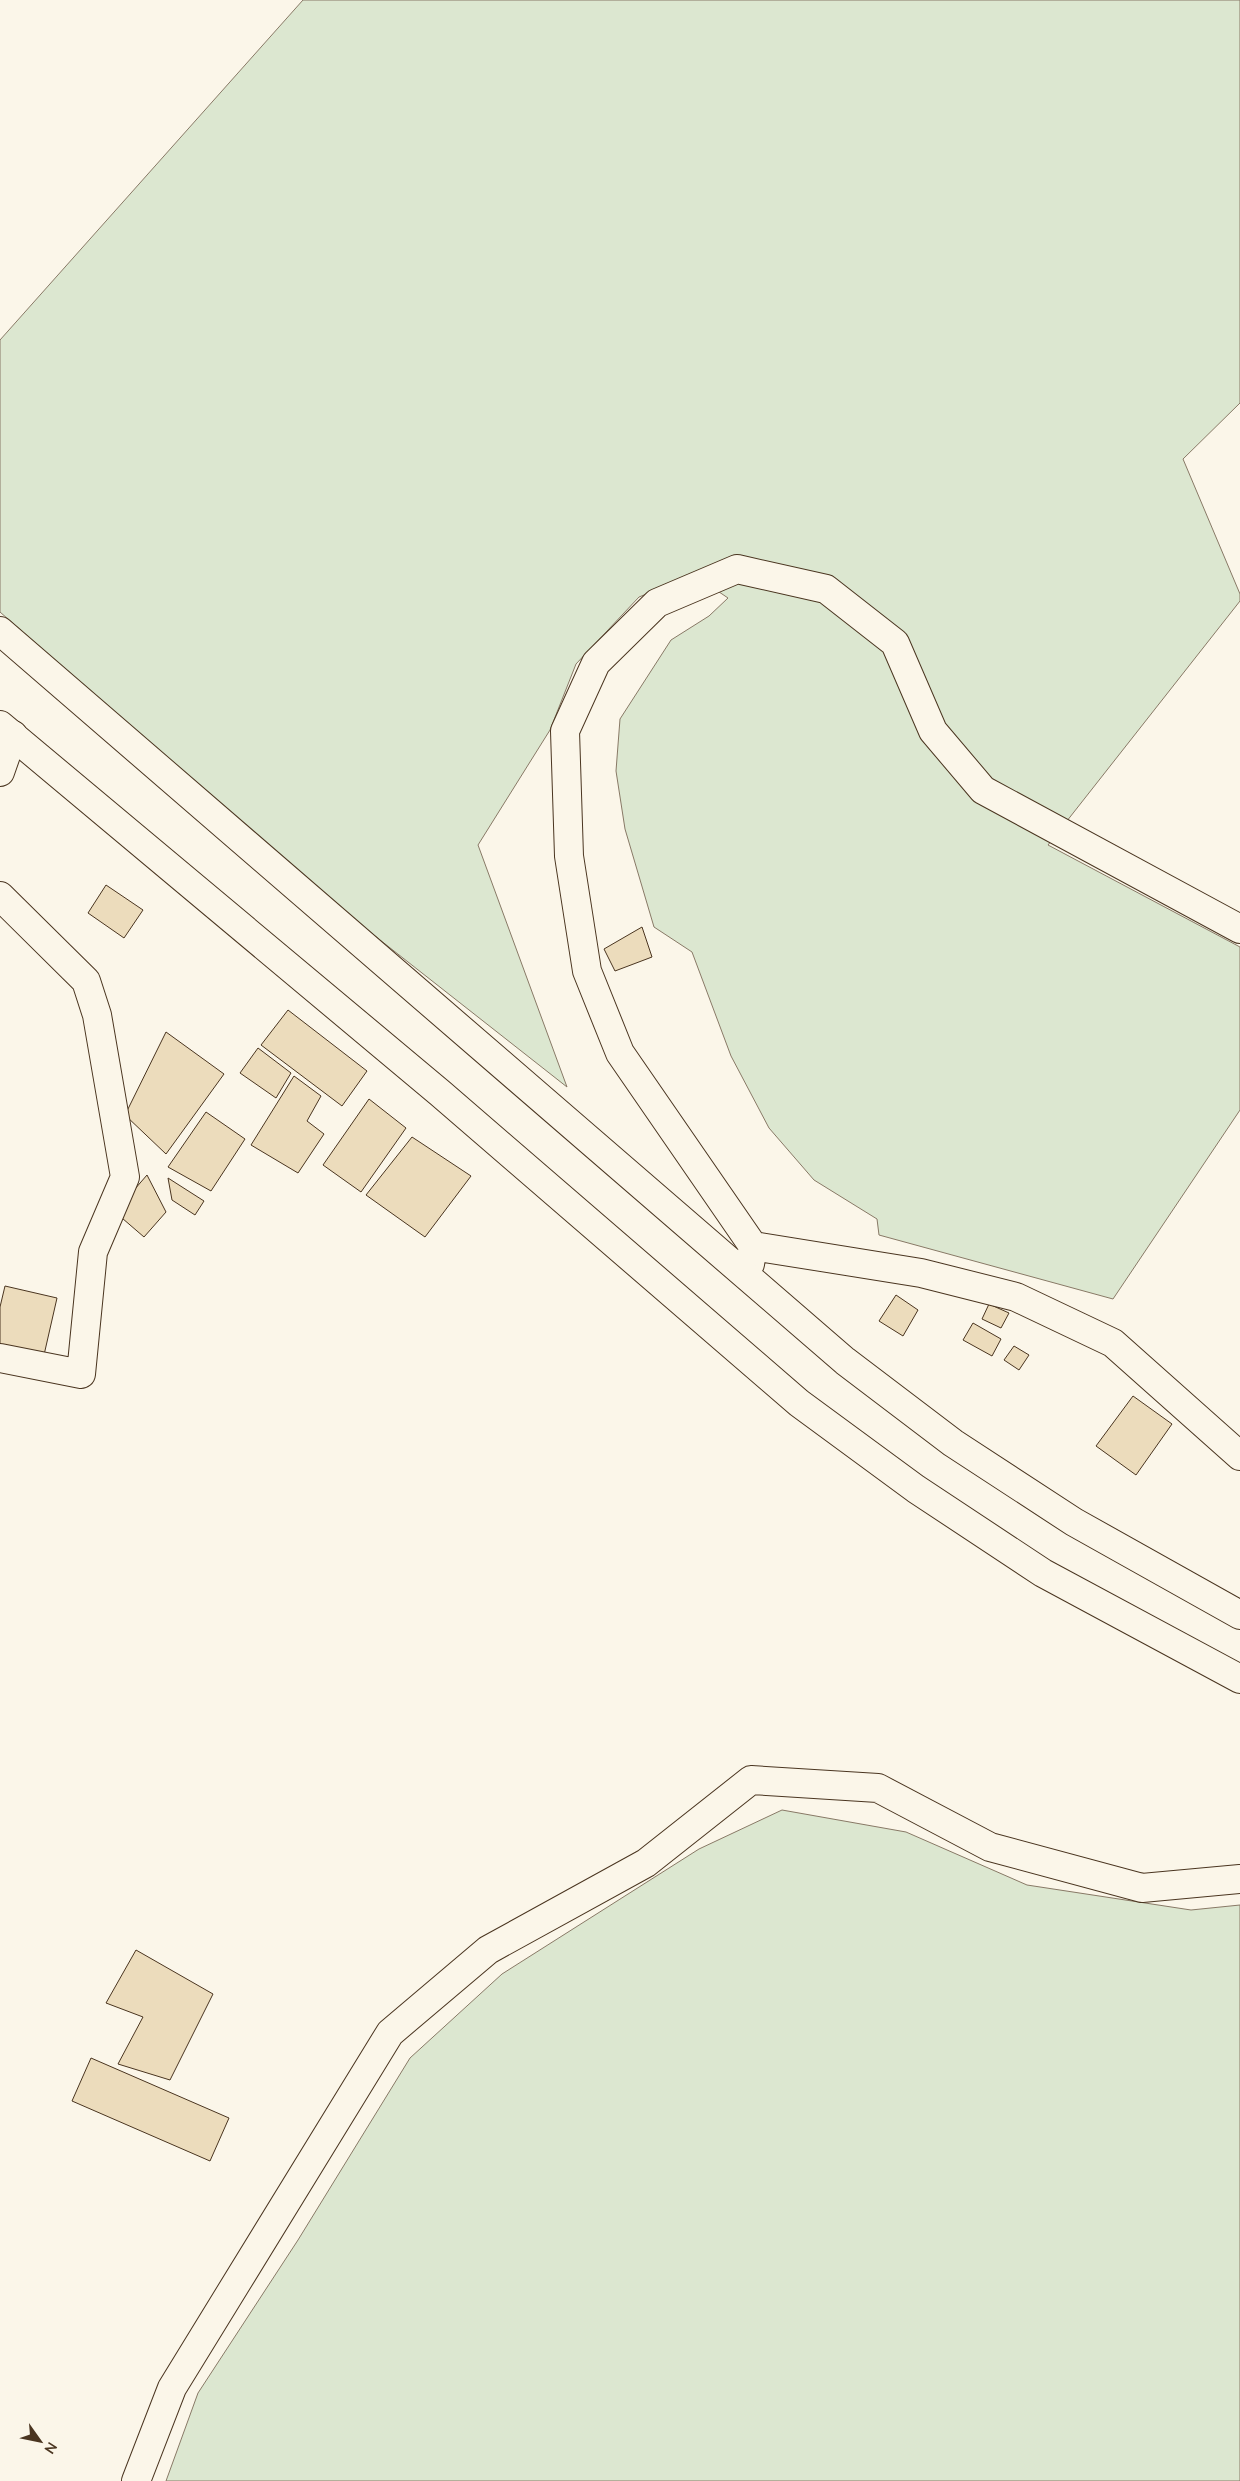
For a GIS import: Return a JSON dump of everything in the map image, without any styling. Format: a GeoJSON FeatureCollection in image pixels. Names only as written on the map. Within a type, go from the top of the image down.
{"type":"FeatureCollection","features":[{"type":"Feature","properties":{"kind":"main road"},"geometry":{"type":"LineString","coordinates":[[748,1276],[753,1246],[620,1053],[587,971],[569,856],[565,731],[596,663],[656,603],[737,569],[826,589],[895,643],[933,731],[982,790],[1240,929]]}},
{"type":"Feature","properties":{"kind":"main road"},"geometry":{"type":"LineString","coordinates":[[0,631],[845,1361],[953,1444],[1074,1522],[1240,1615]]}},
{"type":"Feature","properties":{"kind":"main road"},"geometry":{"type":"LineString","coordinates":[[0,772],[6,730]]}},
{"type":"Feature","properties":{"kind":"main road"},"geometry":{"type":"LineString","coordinates":[[6,730],[440,1093],[799,1403],[916,1489],[1043,1573],[1240,1679]]}},
{"type":"Feature","properties":{"kind":"main road"},"geometry":{"type":"LineString","coordinates":[[0,896],[86,981],[97,1015],[125,1177],[93,1252],[82,1374],[0,1358]]}},
{"type":"Feature","properties":{"kind":"main road"},"geometry":{"type":"LineString","coordinates":[[753,1246],[921,1273],[1016,1297],[1113,1343],[1240,1456]]}},
{"type":"Feature","properties":{"kind":"main road"},"geometry":{"type":"LineString","coordinates":[[136,2481],[172,2388],[390,2033],[488,1950],[646,1863],[751,1780],[878,1788],[990,1847],[1142,1888],[1240,1879]]}},
{"type":"Feature","properties":{"kind":"green space"},"geometry":{"type":"Polygon","coordinates":[[[303,0],[1240,0],[1240,403],[1183,459],[1240,594],[1240,601],[1048,845],[1240,947],[1240,1110],[1113,1299],[879,1235],[877,1219],[814,1180],[769,1128],[731,1056],[692,952],[654,927],[625,829],[616,771],[620,719],[671,640],[709,616],[728,598],[694,575],[639,597],[576,664],[550,730],[478,845],[567,1087],[319,892],[0,612],[0,340],[303,0]]]}},
{"type":"Feature","properties":{"kind":"green space"},"geometry":{"type":"Polygon","coordinates":[[[782,1810],[906,1832],[1027,1885],[1191,1910],[1240,1905],[1240,2481],[166,2481],[198,2393],[298,2240],[410,2058],[502,1974],[699,1849],[782,1810]]]}},
{"type":"Feature","properties":{"kind":"building"},"geometry":{"type":"Polygon","coordinates":[[[106,885],[143,910],[124,938],[88,913],[106,885]]]}},
{"type":"Feature","properties":{"kind":"building"},"geometry":{"type":"Polygon","coordinates":[[[642,927],[652,957],[615,971],[604,949],[642,927]]]}},
{"type":"Feature","properties":{"kind":"building"},"geometry":{"type":"Polygon","coordinates":[[[288,1010],[367,1071],[342,1106],[261,1045],[288,1010]]]}},
{"type":"Feature","properties":{"kind":"building"},"geometry":{"type":"Polygon","coordinates":[[[166,1032],[224,1074],[166,1154],[125,1115],[166,1032]]]}},
{"type":"Feature","properties":{"kind":"building"},"geometry":{"type":"Polygon","coordinates":[[[258,1048],[291,1073],[276,1098],[240,1073],[258,1048]]]}},
{"type":"Feature","properties":{"kind":"building"},"geometry":{"type":"Polygon","coordinates":[[[294,1076],[321,1096],[307,1121],[324,1134],[298,1173],[251,1145],[294,1076]]]}},
{"type":"Feature","properties":{"kind":"building"},"geometry":{"type":"Polygon","coordinates":[[[369,1099],[406,1128],[361,1192],[323,1165],[369,1099]]]}},
{"type":"Feature","properties":{"kind":"building"},"geometry":{"type":"Polygon","coordinates":[[[206,1112],[245,1139],[211,1191],[168,1167],[206,1112]]]}},
{"type":"Feature","properties":{"kind":"building"},"geometry":{"type":"Polygon","coordinates":[[[412,1137],[471,1176],[425,1237],[366,1195],[412,1137]]]}},
{"type":"Feature","properties":{"kind":"building"},"geometry":{"type":"Polygon","coordinates":[[[147,1175],[166,1212],[144,1237],[115,1212],[147,1175]]]}},
{"type":"Feature","properties":{"kind":"building"},"geometry":{"type":"Polygon","coordinates":[[[168,1178],[204,1201],[195,1215],[172,1200],[168,1178]]]}},
{"type":"Feature","properties":{"kind":"building"},"geometry":{"type":"Polygon","coordinates":[[[5,1286],[57,1298],[44,1355],[0,1346],[0,1307],[5,1286]]]}},
{"type":"Feature","properties":{"kind":"building"},"geometry":{"type":"Polygon","coordinates":[[[896,1295],[918,1310],[903,1336],[879,1321],[896,1295]]]}},
{"type":"Feature","properties":{"kind":"building"},"geometry":{"type":"Polygon","coordinates":[[[989,1304],[1009,1313],[1001,1328],[982,1319],[989,1304]]]}},
{"type":"Feature","properties":{"kind":"building"},"geometry":{"type":"Polygon","coordinates":[[[973,1323],[1001,1339],[992,1356],[963,1340],[973,1323]]]}},
{"type":"Feature","properties":{"kind":"building"},"geometry":{"type":"Polygon","coordinates":[[[1014,1346],[1029,1355],[1019,1370],[1004,1360],[1014,1346]]]}},
{"type":"Feature","properties":{"kind":"building"},"geometry":{"type":"Polygon","coordinates":[[[1133,1396],[1172,1424],[1136,1475],[1096,1446],[1133,1396]]]}},
{"type":"Feature","properties":{"kind":"building"},"geometry":{"type":"Polygon","coordinates":[[[136,1950],[213,1994],[170,2080],[118,2064],[143,2017],[106,2003],[136,1950]]]}},
{"type":"Feature","properties":{"kind":"building"},"geometry":{"type":"Polygon","coordinates":[[[91,2058],[229,2118],[210,2161],[72,2101],[91,2058]]]}}]}
